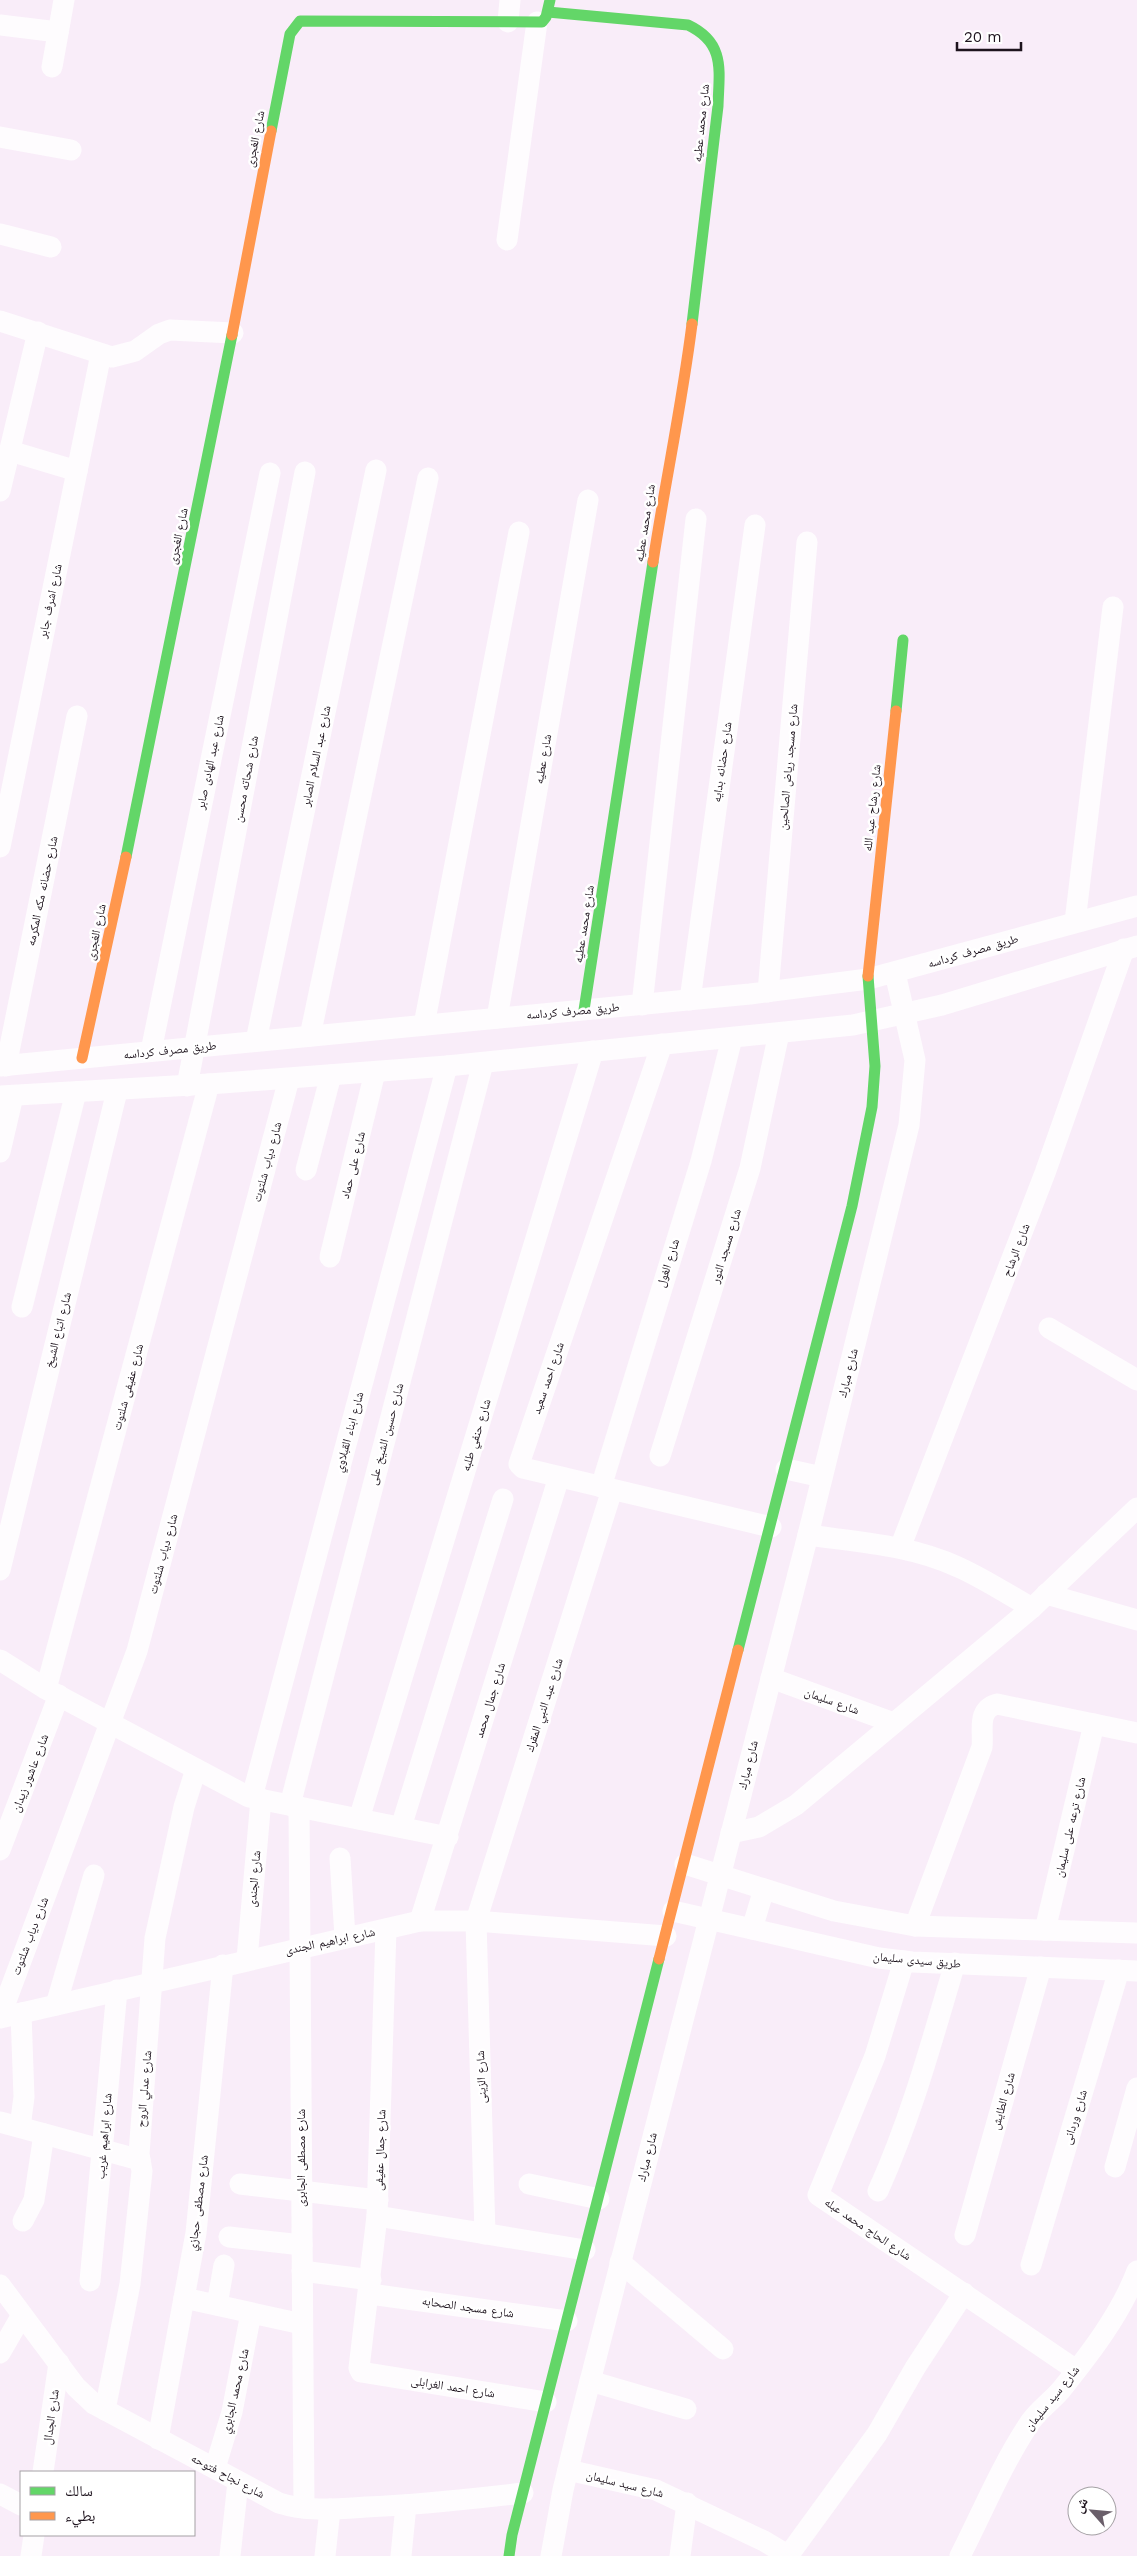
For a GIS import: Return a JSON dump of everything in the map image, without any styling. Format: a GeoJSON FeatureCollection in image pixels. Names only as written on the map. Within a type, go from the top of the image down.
{"type":"FeatureCollection","features":[{"type":"Feature","properties":{"kind":"street"},"geometry":{"type":"LineString","coordinates":[[52,67],[64,0]]}},
{"type":"Feature","properties":{"kind":"street"},"geometry":{"type":"LineString","coordinates":[[507,240],[545,11],[508,22],[510,0]]}},
{"type":"Feature","properties":{"kind":"street","name":"شارع محمد عطيه"},"geometry":{"type":"LineString","coordinates":[[545,11],[688,25],[698,30],[709,42],[720,62],[718,106],[684,392],[667,471],[584,1010]]}},
{"type":"Feature","properties":{"kind":"street","name":"شارع الغجرى"},"geometry":{"type":"LineString","coordinates":[[82,1058],[143,778],[233,333],[287,45],[293,28],[300,21],[508,22]]}},
{"type":"Feature","properties":{"kind":"street"},"geometry":{"type":"LineString","coordinates":[[0,25],[58,32]]}},
{"type":"Feature","properties":{"kind":"street"},"geometry":{"type":"LineString","coordinates":[[0,137],[71,150]]}},
{"type":"Feature","properties":{"kind":"street"},"geometry":{"type":"LineString","coordinates":[[0,234],[51,247]]}},
{"type":"Feature","properties":{"kind":"street"},"geometry":{"type":"LineString","coordinates":[[0,321],[112,357],[135,351],[159,334],[170,330],[233,333]]}},
{"type":"Feature","properties":{"kind":"street"},"geometry":{"type":"LineString","coordinates":[[0,491],[10,451],[9,415],[38,332]]}},
{"type":"Feature","properties":{"kind":"street","name":"شارع اشرف جابر"},"geometry":{"type":"LineString","coordinates":[[0,847],[101,354]]}},
{"type":"Feature","properties":{"kind":"street"},"geometry":{"type":"LineString","coordinates":[[10,451],[77,470]]}},
{"type":"Feature","properties":{"kind":"street","name":"شارع عبد السلام الصابر"},"geometry":{"type":"LineString","coordinates":[[256,1041],[376,470]]}},
{"type":"Feature","properties":{"kind":"street","name":"شارع شحاته محسن"},"geometry":{"type":"LineString","coordinates":[[187,1086],[305,472]]}},
{"type":"Feature","properties":{"kind":"street","name":"شارع عبد الهادى صابر"},"geometry":{"type":"LineString","coordinates":[[151,1052],[270,473]]}},
{"type":"Feature","properties":{"kind":"street"},"geometry":{"type":"LineString","coordinates":[[310,1036],[428,478]]}},
{"type":"Feature","properties":{"kind":"street","name":"شارع عطيه"},"geometry":{"type":"LineString","coordinates":[[497,1018],[588,500]]}},
{"type":"Feature","properties":{"kind":"street"},"geometry":{"type":"LineString","coordinates":[[642,1005],[696,519]]}},
{"type":"Feature","properties":{"kind":"street","name":"شارع حضانه بدايه"},"geometry":{"type":"LineString","coordinates":[[690,1000],[755,525]]}},
{"type":"Feature","properties":{"kind":"street"},"geometry":{"type":"LineString","coordinates":[[424,1025],[518,532]]}},
{"type":"Feature","properties":{"kind":"street","name":"شارع مسجد رياض الصالحين"},"geometry":{"type":"LineString","coordinates":[[768,992],[807,542]]}},
{"type":"Feature","properties":{"kind":"street"},"geometry":{"type":"LineString","coordinates":[[1075,922],[1113,608]]}},
{"type":"Feature","properties":{"kind":"street","name":"شارع رشاح عبد الله"},"geometry":{"type":"LineString","coordinates":[[868,979],[903,640]]}},
{"type":"Feature","properties":{"kind":"street","name":"شارع حضانه مكه المكرمه"},"geometry":{"type":"LineString","coordinates":[[3,1066],[77,716]]}},
{"type":"Feature","properties":{"kind":"street","name":"طريق مصرف كرداسه"},"geometry":{"type":"LineString","coordinates":[[3,1066],[642,1005],[868,979],[1137,906]]}},
{"type":"Feature","properties":{"kind":"street"},"geometry":{"type":"LineString","coordinates":[[0,1152],[7,1096],[117,1091],[483,1063],[872,1022],[942,1005],[1131,947]]}},
{"type":"Feature","properties":{"kind":"street","name":"شارع الرشاح"},"geometry":{"type":"LineString","coordinates":[[900,1548],[1046,1173],[1131,947]]}},
{"type":"Feature","properties":{"kind":"street","name":"شارع مبارك"},"geometry":{"type":"LineString","coordinates":[[552,2556],[568,2470],[590,2381],[808,1535],[909,1125],[915,1060],[906,1013],[895,973]]}},
{"type":"Feature","properties":{"kind":"street"},"geometry":{"type":"LineString","coordinates":[[509,2556],[546,2402],[852,1206],[872,1108],[875,1066],[868,979]]}},
{"type":"Feature","properties":{"kind":"street","name":"شارع مسجد النور"},"geometry":{"type":"LineString","coordinates":[[660,1456],[750,1168],[779,1033]]}},
{"type":"Feature","properties":{"kind":"street","name":"شارع الغول"},"geometry":{"type":"LineString","coordinates":[[607,1489],[701,1161],[732,1038]]}},
{"type":"Feature","properties":{"kind":"street","name":"شارع احمد سعيد"},"geometry":{"type":"LineString","coordinates":[[662,1044],[519,1461],[523,1468],[559,1478],[771,1527]]}},
{"type":"Feature","properties":{"kind":"street","name":"شارع حنفي طلبه"},"geometry":{"type":"LineString","coordinates":[[359,1819],[593,1051]]}},
{"type":"Feature","properties":{"kind":"street","name":"شارع حسين الشيخ على"},"geometry":{"type":"LineString","coordinates":[[294,1806],[483,1063]]}},
{"type":"Feature","properties":{"kind":"street","name":"شارع ابناء القبلاوي"},"geometry":{"type":"LineString","coordinates":[[256,1798],[447,1066]]}},
{"type":"Feature","properties":{"kind":"street","name":"شارع على حماد"},"geometry":{"type":"LineString","coordinates":[[330,1257],[375,1072]]}},
{"type":"Feature","properties":{"kind":"street"},"geometry":{"type":"LineString","coordinates":[[306,1170],[331,1075]]}},
{"type":"Feature","properties":{"kind":"street","name":"شارع دياب شلتوت"},"geometry":{"type":"LineString","coordinates":[[0,2018],[137,1651],[289,1079]]}},
{"type":"Feature","properties":{"kind":"street","name":"شارع عفيفى شلتوت"},"geometry":{"type":"LineString","coordinates":[[53,1692],[209,1084]]}},
{"type":"Feature","properties":{"kind":"street","name":"شارع اتباع الشيخ"},"geometry":{"type":"LineString","coordinates":[[0,1570],[117,1091]]}},
{"type":"Feature","properties":{"kind":"street"},"geometry":{"type":"LineString","coordinates":[[22,1307],[76,1092]]}},
{"type":"Feature","properties":{"kind":"street"},"geometry":{"type":"LineString","coordinates":[[1050,1328],[1137,1380]]}},
{"type":"Feature","properties":{"kind":"street"},"geometry":{"type":"LineString","coordinates":[[786,1469],[822,1477]]}},
{"type":"Feature","properties":{"kind":"street","name":"شارع جمال محمد"},"geometry":{"type":"LineString","coordinates":[[420,1921],[448,1837],[559,1478]]}},
{"type":"Feature","properties":{"kind":"street","name":"شارع عبد النبي المقرك"},"geometry":{"type":"LineString","coordinates":[[476,1921],[607,1489]]}},
{"type":"Feature","properties":{"kind":"street"},"geometry":{"type":"LineString","coordinates":[[401,1827],[503,1499]]}},
{"type":"Feature","properties":{"kind":"street"},"geometry":{"type":"LineString","coordinates":[[731,1833],[759,1827],[783,1814],[1039,1601],[1137,1508]]}},
{"type":"Feature","properties":{"kind":"street"},"geometry":{"type":"LineString","coordinates":[[808,1535],[900,1548],[957,1566],[1039,1601],[1137,1620]]}},
{"type":"Feature","properties":{"kind":"street"},"geometry":{"type":"LineString","coordinates":[[0,1660],[110,1723],[196,1769],[256,1798],[448,1837]]}},
{"type":"Feature","properties":{"kind":"street","name":"شارع سليمان"},"geometry":{"type":"LineString","coordinates":[[771,1678],[894,1723]]}},
{"type":"Feature","properties":{"kind":"street","name":"شارع عاشور زيدان"},"geometry":{"type":"LineString","coordinates":[[0,1850],[53,1692]]}},
{"type":"Feature","properties":{"kind":"street"},"geometry":{"type":"LineString","coordinates":[[915,1926],[982,1747],[982,1719],[987,1709],[997,1704],[1137,1733]]}},
{"type":"Feature","properties":{"kind":"street","name":"شارع ترعه على سليمان"},"geometry":{"type":"LineString","coordinates":[[1045,1930],[1094,1724]]}},
{"type":"Feature","properties":{"kind":"street","name":"شارع عدلي الروح"},"geometry":{"type":"LineString","coordinates":[[105,2410],[130,2284],[142,2171],[140,2160],[155,1938],[184,1807],[196,1769]]}},
{"type":"Feature","properties":{"kind":"street","name":"شارع الجندى"},"geometry":{"type":"LineString","coordinates":[[247,1959],[256,1798]]}},
{"type":"Feature","properties":{"kind":"street","name":"شارع مصطفى الجابرى"},"geometry":{"type":"LineString","coordinates":[[294,1806],[300,1948],[304,2508]]}},
{"type":"Feature","properties":{"kind":"street"},"geometry":{"type":"LineString","coordinates":[[340,1858],[345,1938]]}},
{"type":"Feature","properties":{"kind":"street"},"geometry":{"type":"LineString","coordinates":[[685,1864],[834,1912],[915,1926],[1137,1933]]}},
{"type":"Feature","properties":{"kind":"street"},"geometry":{"type":"LineString","coordinates":[[56,2005],[94,1875]]}},
{"type":"Feature","properties":{"kind":"street"},"geometry":{"type":"LineString","coordinates":[[752,1929],[764,1889]]}},
{"type":"Feature","properties":{"kind":"street","name":"طريق سيدى سليمان"},"geometry":{"type":"LineString","coordinates":[[673,1911],[872,1957],[904,1961],[1128,1970]]}},
{"type":"Feature","properties":{"kind":"street","name":"شارع ابراهيم الجندى"},"geometry":{"type":"LineString","coordinates":[[0,2018],[247,1959],[420,1921],[476,1921],[666,1936]]}},
{"type":"Feature","properties":{"kind":"street","name":"شارع الزينى"},"geometry":{"type":"LineString","coordinates":[[476,1921],[485,2234]]}},
{"type":"Feature","properties":{"kind":"street","name":"شارع جمال عفيفى"},"geometry":{"type":"LineString","coordinates":[[360,2370],[378,2208],[386,1929]]}},
{"type":"Feature","properties":{"kind":"street","name":"شارع الحاج محمد عبله"},"geometry":{"type":"LineString","coordinates":[[904,1961],[872,2064],[818,2195],[1076,2370]]}},
{"type":"Feature","properties":{"kind":"street"},"geometry":{"type":"LineString","coordinates":[[878,2191],[897,2149],[922,2076],[955,1963]]}},
{"type":"Feature","properties":{"kind":"street","name":"شارع مصطفى حجازي"},"geometry":{"type":"LineString","coordinates":[[158,2439],[196,2233],[224,1965]]}},
{"type":"Feature","properties":{"kind":"street","name":"شارع الطايش"},"geometry":{"type":"LineString","coordinates":[[965,2234],[1041,1967]]}},
{"type":"Feature","properties":{"kind":"street","name":"شارع وردانى"},"geometry":{"type":"LineString","coordinates":[[1031,2265],[1128,1970]]}},
{"type":"Feature","properties":{"kind":"street","name":"شارع ابراهيم غريب"},"geometry":{"type":"LineString","coordinates":[[90,2281],[118,1990]]}},
{"type":"Feature","properties":{"kind":"street"},"geometry":{"type":"LineString","coordinates":[[21,2013],[24,2097],[10,2124],[140,2160]]}},
{"type":"Feature","properties":{"kind":"street"},"geometry":{"type":"LineString","coordinates":[[1115,2166],[1137,2088]]}},
{"type":"Feature","properties":{"kind":"street"},"geometry":{"type":"LineString","coordinates":[[23,2221],[34,2200],[44,2134]]}},
{"type":"Feature","properties":{"kind":"street"},"geometry":{"type":"LineString","coordinates":[[240,2184],[301,2191],[485,2234],[585,2250]]}},
{"type":"Feature","properties":{"kind":"street"},"geometry":{"type":"LineString","coordinates":[[529,2184],[599,2199]]}},
{"type":"Feature","properties":{"kind":"street"},"geometry":{"type":"LineString","coordinates":[[229,2237],[302,2245]]}},
{"type":"Feature","properties":{"kind":"street"},"geometry":{"type":"LineString","coordinates":[[620,2262],[723,2349]]}},
{"type":"Feature","properties":{"kind":"street"},"geometry":{"type":"LineString","coordinates":[[217,2305],[224,2265]]}},
{"type":"Feature","properties":{"kind":"street","name":"شارع مسجد الصحابه"},"geometry":{"type":"LineString","coordinates":[[302,2271],[370,2287],[567,2321]]}},
{"type":"Feature","properties":{"kind":"street","name":"شارع سيد سليمان"},"geometry":{"type":"LineString","coordinates":[[960,2556],[1027,2425],[1059,2392],[1076,2370],[1113,2318],[1131,2288],[1137,2272]]}},
{"type":"Feature","properties":{"kind":"street","name":"شارع نجاح فتوحه"},"geometry":{"type":"LineString","coordinates":[[0,2285],[84,2395],[105,2410],[279,2503],[304,2508],[330,2509],[406,2505],[523,2493]]}},
{"type":"Feature","properties":{"kind":"street"},"geometry":{"type":"LineString","coordinates":[[789,2556],[877,2434],[914,2368],[964,2293]]}},
{"type":"Feature","properties":{"kind":"street"},"geometry":{"type":"LineString","coordinates":[[184,2298],[302,2324]]}},
{"type":"Feature","properties":{"kind":"street","name":"شارع محمد الجابري"},"geometry":{"type":"LineString","coordinates":[[215,2468],[232,2412],[251,2312]]}},
{"type":"Feature","properties":{"kind":"street"},"geometry":{"type":"LineString","coordinates":[[0,2353],[22,2315]]}},
{"type":"Feature","properties":{"kind":"street","name":"شارع الجدال"},"geometry":{"type":"LineString","coordinates":[[43,2471],[59,2363]]}},
{"type":"Feature","properties":{"kind":"street","name":"شارع احمد الغرابلى"},"geometry":{"type":"LineString","coordinates":[[360,2370],[546,2402]]}},
{"type":"Feature","properties":{"kind":"street"},"geometry":{"type":"LineString","coordinates":[[590,2381],[686,2409]]}},
{"type":"Feature","properties":{"kind":"street","name":"شارع سيد سليمان"},"geometry":{"type":"LineString","coordinates":[[568,2470],[656,2490],[687,2503],[763,2549],[789,2556]]}},
{"type":"Feature","properties":{"kind":"street"},"geometry":{"type":"LineString","coordinates":[[230,2556],[238,2482]]}},
{"type":"Feature","properties":{"kind":"street"},"geometry":{"type":"LineString","coordinates":[[0,2494],[20,2504]]}},
{"type":"Feature","properties":{"kind":"street"},"geometry":{"type":"LineString","coordinates":[[680,2556],[687,2503]]}},
{"type":"Feature","properties":{"kind":"street"},"geometry":{"type":"LineString","coordinates":[[401,2556],[406,2505]]}},
{"type":"Feature","properties":{"kind":"street"},"geometry":{"type":"LineString","coordinates":[[325,2556],[330,2509]]}},
{"type":"Feature","properties":{"kind":"street"},"geometry":{"type":"LineString","coordinates":[[31,2556],[34,2536]]}},
{"type":"Feature","properties":{"kind":"traffic: fast"},"geometry":{"type":"LineString","coordinates":[[271,131],[290,34],[300,21],[542,22],[546,17],[550,0]]}},
{"type":"Feature","properties":{"kind":"traffic: fast"},"geometry":{"type":"LineString","coordinates":[[548,12],[688,25],[709,40],[714,49],[718,59],[719,70],[718,106],[692,324]]}},
{"type":"Feature","properties":{"kind":"traffic: fast"},"geometry":{"type":"LineString","coordinates":[[126,857],[232,335]]}},
{"type":"Feature","properties":{"kind":"traffic: fast"},"geometry":{"type":"LineString","coordinates":[[584,1010],[653,562]]}},
{"type":"Feature","properties":{"kind":"traffic: fast"},"geometry":{"type":"LineString","coordinates":[[896,711],[903,640]]}},
{"type":"Feature","properties":{"kind":"traffic: fast"},"geometry":{"type":"LineString","coordinates":[[738,1650],[852,1206],[872,1107],[875,1066],[868,976]]}},
{"type":"Feature","properties":{"kind":"traffic: fast"},"geometry":{"type":"LineString","coordinates":[[509,2556],[512,2535],[659,1959]]}},
{"type":"Feature","properties":{"kind":"traffic: slow"},"geometry":{"type":"LineString","coordinates":[[232,335],[271,131]]}},
{"type":"Feature","properties":{"kind":"traffic: slow"},"geometry":{"type":"LineString","coordinates":[[653,562],[692,324]]}},
{"type":"Feature","properties":{"kind":"traffic: slow"},"geometry":{"type":"LineString","coordinates":[[868,976],[896,711]]}},
{"type":"Feature","properties":{"kind":"traffic: slow"},"geometry":{"type":"LineString","coordinates":[[82,1058],[126,857]]}},
{"type":"Feature","properties":{"kind":"traffic: slow"},"geometry":{"type":"LineString","coordinates":[[659,1959],[738,1650]]}}]}
